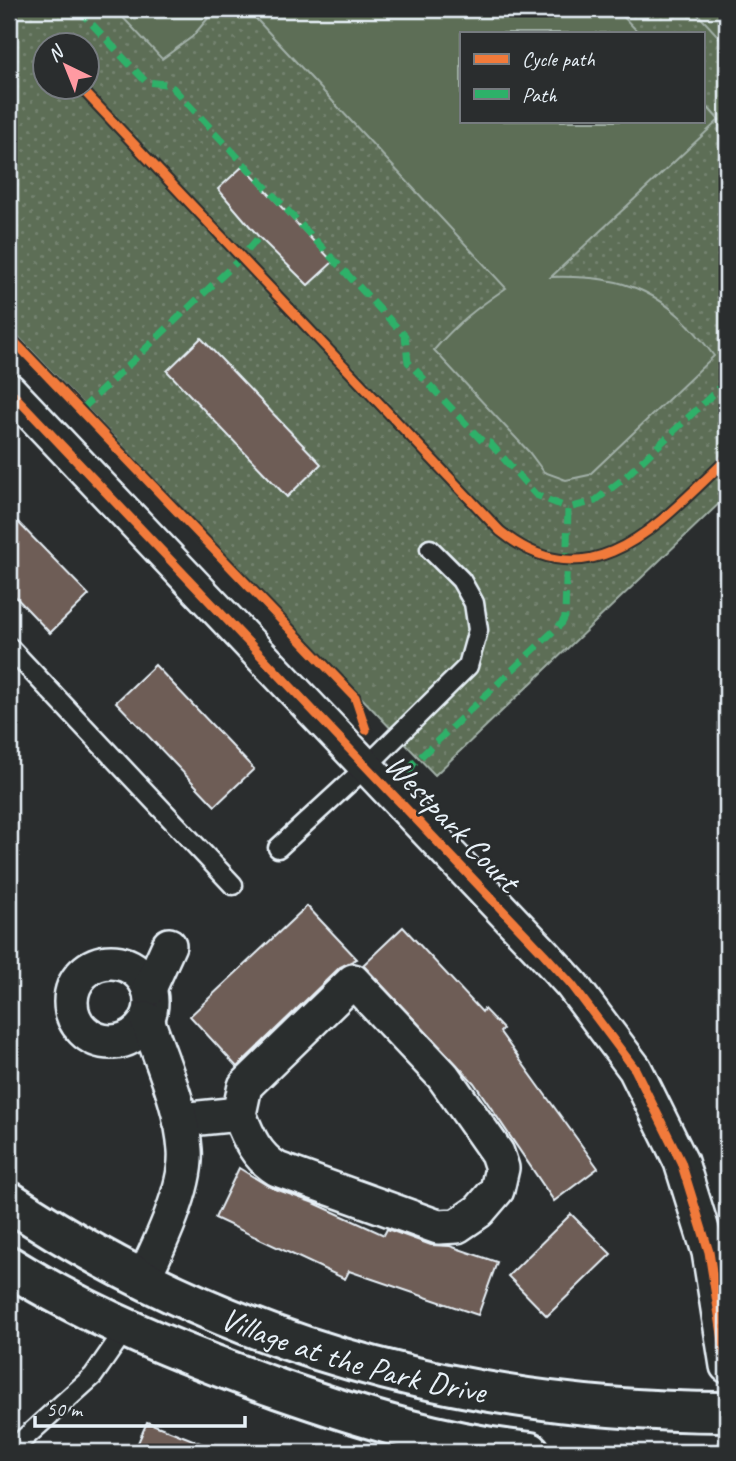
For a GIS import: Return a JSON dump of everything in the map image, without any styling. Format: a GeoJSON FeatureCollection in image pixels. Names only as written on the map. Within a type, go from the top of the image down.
{"type":"FeatureCollection","features":[{"type":"Feature","properties":{"kind":"street","name":"Westpark Court"},"geometry":{"type":"LineString","coordinates":[[13,403],[572,985],[635,1069],[681,1162],[709,1252],[727,1366]]}},
{"type":"Feature","properties":{"kind":"street"},"geometry":{"type":"LineString","coordinates":[[353,981],[443,1076],[496,1153],[502,1168],[497,1190],[479,1211],[457,1226],[438,1227],[277,1169],[264,1161],[250,1140],[239,1114],[245,1086],[353,981]]}},
{"type":"Feature","properties":{"kind":"street"},"geometry":{"type":"LineString","coordinates":[[137,1004],[180,1120],[186,1153],[175,1204],[143,1279]]}},
{"type":"Feature","properties":{"kind":"street"},"geometry":{"type":"LineString","coordinates":[[180,1120],[239,1114]]}},
{"type":"Feature","properties":{"kind":"street","name":"Village at the Park Drive"},"geometry":{"type":"LineString","coordinates":[[9,1201],[143,1279],[270,1335],[342,1360],[446,1385],[571,1406],[727,1412]]}},
{"type":"Feature","properties":{"kind":"street","name":"Village at the Park Drive"},"geometry":{"type":"LineString","coordinates":[[9,1266],[57,1296],[125,1330],[217,1367],[406,1431],[489,1448],[530,1452]]}},
{"type":"Feature","properties":{"kind":"lane"},"geometry":{"type":"LineString","coordinates":[[278,848],[459,678],[474,651],[478,630],[474,603],[461,580],[430,549]]}},
{"type":"Feature","properties":{"kind":"lane"},"geometry":{"type":"LineString","coordinates":[[9,647],[233,885]]}},
{"type":"Feature","properties":{"kind":"lane"},"geometry":{"type":"LineString","coordinates":[[9,1452],[93,1376],[125,1330]]}},
{"type":"Feature","properties":{"kind":"green space"},"geometry":{"type":"Polygon","coordinates":[[[9,9],[727,9],[727,496],[435,775],[9,327],[9,9]]]}},
{"type":"Feature","properties":{"kind":"green space"},"geometry":{"type":"Polygon","coordinates":[[[115,9],[216,9],[192,37],[162,59],[115,9]]]}},
{"type":"Feature","properties":{"kind":"green space"},"geometry":{"type":"Polygon","coordinates":[[[247,9],[616,9],[638,32],[460,32],[460,122],[704,122],[704,103],[719,120],[551,277],[603,279],[644,292],[680,316],[714,356],[589,475],[566,480],[544,472],[529,452],[434,350],[468,316],[506,288],[247,9]]]}},
{"type":"Feature","properties":{"kind":"green space"},"geometry":{"type":"Polygon","coordinates":[[[693,9],[727,9],[727,46],[693,9]]]}},
{"type":"Feature","properties":{"kind":"building"},"geometry":{"type":"Polygon","coordinates":[[[243,166],[333,262],[308,285],[259,237],[218,189],[243,166]]]}},
{"type":"Feature","properties":{"kind":"building"},"geometry":{"type":"Polygon","coordinates":[[[201,338],[321,464],[287,497],[167,371],[201,338]]]}},
{"type":"Feature","properties":{"kind":"building"},"geometry":{"type":"Polygon","coordinates":[[[9,513],[89,595],[50,633],[9,590],[9,513]]]}},
{"type":"Feature","properties":{"kind":"building"},"geometry":{"type":"Polygon","coordinates":[[[155,665],[254,769],[215,806],[116,702],[155,665]]]}},
{"type":"Feature","properties":{"kind":"building"},"geometry":{"type":"Polygon","coordinates":[[[307,906],[357,959],[340,967],[237,1067],[190,1016],[307,906]]]}},
{"type":"Feature","properties":{"kind":"building"},"geometry":{"type":"Polygon","coordinates":[[[403,927],[482,1012],[484,1009],[503,1029],[500,1032],[598,1168],[554,1201],[474,1083],[363,965],[403,927]]]}},
{"type":"Feature","properties":{"kind":"building"},"geometry":{"type":"Polygon","coordinates":[[[239,1168],[270,1187],[314,1203],[384,1235],[387,1229],[431,1245],[450,1246],[497,1262],[478,1315],[349,1271],[345,1279],[215,1218],[239,1168]]]}},
{"type":"Feature","properties":{"kind":"building"},"geometry":{"type":"Polygon","coordinates":[[[571,1214],[611,1254],[547,1316],[508,1276],[571,1214]]]}},
{"type":"Feature","properties":{"kind":"building"},"geometry":{"type":"Polygon","coordinates":[[[147,1422],[221,1451],[221,1452],[134,1452],[147,1422]]]}},
{"type":"Feature","properties":{"kind":"marked path"},"geometry":{"type":"LineString","coordinates":[[78,9],[146,82],[166,84],[173,88],[405,336],[408,362],[483,442],[490,443],[536,495],[568,508]]}},
{"type":"Feature","properties":{"kind":"marked path"},"geometry":{"type":"LineString","coordinates":[[81,410],[242,257],[259,237]]}},
{"type":"Feature","properties":{"kind":"marked path"},"geometry":{"type":"LineString","coordinates":[[408,773],[414,763],[562,623],[565,617],[568,508],[595,501],[623,479],[727,381]]}},
{"type":"Feature","properties":{"kind":"cycle path"},"geometry":{"type":"LineString","coordinates":[[94,102],[500,531],[534,552],[565,560],[595,557],[624,546],[677,507],[727,459]]}},
{"type":"Feature","properties":{"kind":"cycle path"},"geometry":{"type":"LineString","coordinates":[[9,336],[355,697],[366,730]]}},
{"type":"Feature","properties":{"kind":"cycle path"},"geometry":{"type":"LineString","coordinates":[[9,390],[544,954],[572,985],[635,1069],[681,1162],[709,1252],[727,1366]]}}]}
